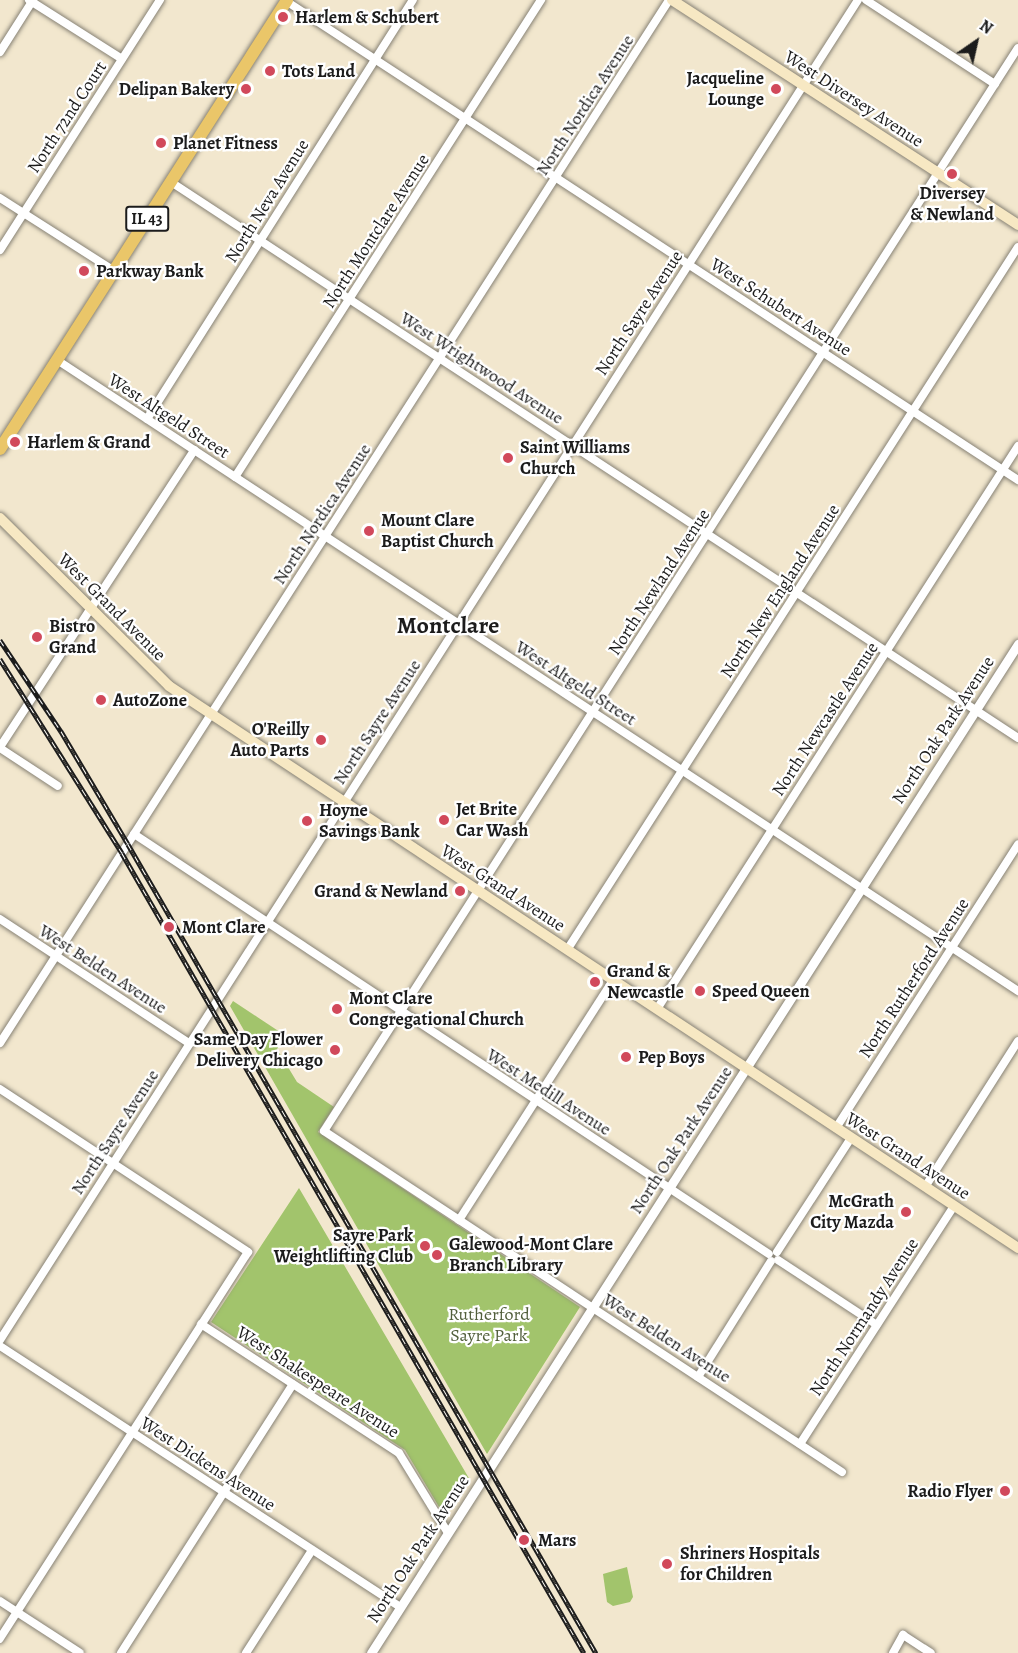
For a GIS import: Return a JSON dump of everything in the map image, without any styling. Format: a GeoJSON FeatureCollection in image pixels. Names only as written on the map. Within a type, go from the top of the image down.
{"type":"FeatureCollection","features":[{"type":"Feature","properties":{"kind":"main road","name":"West Diversey Avenue"},"geometry":{"type":"LineString","coordinates":[[670,0],[1018,225]]}},
{"type":"Feature","properties":{"kind":"main road","name":"IL 43"},"geometry":{"type":"LineString","coordinates":[[0,450],[286,1]]}},
{"type":"Feature","properties":{"kind":"main road","name":"West Grand Avenue"},"geometry":{"type":"LineString","coordinates":[[0,518],[169,686],[1018,1248]]}},
{"type":"Feature","properties":{"kind":"street","name":"North 72nd Court"},"geometry":{"type":"LineString","coordinates":[[0,250],[160,0]]}},
{"type":"Feature","properties":{"kind":"street","name":"North Neva Avenue"},"geometry":{"type":"LineString","coordinates":[[147,419],[413,0]]}},
{"type":"Feature","properties":{"kind":"street","name":"North Montclare Avenue"},"geometry":{"type":"LineString","coordinates":[[236,477],[541,0]]}},
{"type":"Feature","properties":{"kind":"street","name":"North Nordica Avenue"},"geometry":{"type":"LineString","coordinates":[[0,1043],[670,0]]}},
{"type":"Feature","properties":{"kind":"street","name":"North Sayre Avenue"},"geometry":{"type":"LineString","coordinates":[[0,1340],[858,0]]}},
{"type":"Feature","properties":{"kind":"street"},"geometry":{"type":"LineString","coordinates":[[866,0],[995,84]]}},
{"type":"Feature","properties":{"kind":"street"},"geometry":{"type":"LineString","coordinates":[[0,52],[31,1],[122,59]]}},
{"type":"Feature","properties":{"kind":"street","name":"West Schubert Avenue"},"geometry":{"type":"LineString","coordinates":[[286,1],[1018,480]]}},
{"type":"Feature","properties":{"kind":"street","name":"North Newland Avenue"},"geometry":{"type":"LineString","coordinates":[[324,1131],[1018,48]]}},
{"type":"Feature","properties":{"kind":"street","name":"West Wrightwood Avenue"},"geometry":{"type":"LineString","coordinates":[[171,182],[1018,738]]}},
{"type":"Feature","properties":{"kind":"street"},"geometry":{"type":"LineString","coordinates":[[0,198],[114,271]]}},
{"type":"Feature","properties":{"kind":"street","name":"North New England Avenue"},"geometry":{"type":"LineString","coordinates":[[567,950],[1018,247]]}},
{"type":"Feature","properties":{"kind":"street","name":"West Altgeld Street"},"geometry":{"type":"LineString","coordinates":[[57,360],[1018,991]]}},
{"type":"Feature","properties":{"kind":"street","name":"North Newcastle Avenue"},"geometry":{"type":"LineString","coordinates":[[657,1010],[1018,446]]}},
{"type":"Feature","properties":{"kind":"street"},"geometry":{"type":"LineString","coordinates":[[58,786],[0,747],[194,450]]}},
{"type":"Feature","properties":{"kind":"street","name":"North Oak Park Avenue"},"geometry":{"type":"LineString","coordinates":[[371,1653],[1018,644]]}},
{"type":"Feature","properties":{"kind":"street","name":"West Medill Avenue"},"geometry":{"type":"LineString","coordinates":[[134,834],[877,1325]]}},
{"type":"Feature","properties":{"kind":"street","name":"North Rutherford Avenue"},"geometry":{"type":"LineString","coordinates":[[836,1128],[1018,844]]}},
{"type":"Feature","properties":{"kind":"street","name":"West Belden Avenue"},"geometry":{"type":"LineString","coordinates":[[0,919],[190,1044]]}},
{"type":"Feature","properties":{"kind":"street"},"geometry":{"type":"LineString","coordinates":[[459,1220],[612,980]]}},
{"type":"Feature","properties":{"kind":"street"},"geometry":{"type":"LineString","coordinates":[[925,1187],[1018,1041]]}},
{"type":"Feature","properties":{"kind":"street"},"geometry":{"type":"LineString","coordinates":[[0,1089],[248,1252],[0,1639]]}},
{"type":"Feature","properties":{"kind":"street","name":"West Belden Avenue"},"geometry":{"type":"LineString","coordinates":[[324,1131],[842,1472]]}},
{"type":"Feature","properties":{"kind":"street"},"geometry":{"type":"LineString","coordinates":[[698,1377],[851,1138]]}},
{"type":"Feature","properties":{"kind":"street","name":"North Normandy Avenue"},"geometry":{"type":"LineString","coordinates":[[800,1444],[954,1206]]}},
{"type":"Feature","properties":{"kind":"street","name":"West Shakespeare Avenue"},"geometry":{"type":"LineString","coordinates":[[201,1324],[399,1453],[448,1533]]}},
{"type":"Feature","properties":{"kind":"street","name":"West Dickens Avenue"},"geometry":{"type":"LineString","coordinates":[[0,1346],[400,1607]]}},
{"type":"Feature","properties":{"kind":"street"},"geometry":{"type":"LineString","coordinates":[[121,1653],[293,1384]]}},
{"type":"Feature","properties":{"kind":"street"},"geometry":{"type":"LineString","coordinates":[[246,1653],[312,1550]]}},
{"type":"Feature","properties":{"kind":"street"},"geometry":{"type":"LineString","coordinates":[[0,1601],[80,1653]]}},
{"type":"Feature","properties":{"kind":"street"},"geometry":{"type":"LineString","coordinates":[[893,1653],[903,1635],[931,1653]]}},
{"type":"Feature","properties":{"kind":"green space","name":"Rutherford Sayre Park"},"geometry":{"type":"Polygon","coordinates":[[[233,1001],[286,1036],[277,1049],[297,1082],[334,1107],[318,1132],[580,1307],[487,1454],[230,1006],[233,1001]]]}},
{"type":"Feature","properties":{"kind":"green space","name":"Rutherford Sayre Park"},"geometry":{"type":"Polygon","coordinates":[[[299,1188],[470,1480],[445,1517],[405,1450],[211,1322],[299,1188]]]}},
{"type":"Feature","properties":{"kind":"green space"},"geometry":{"type":"Polygon","coordinates":[[[627,1567],[633,1597],[630,1602],[613,1606],[607,1602],[603,1574],[627,1567]]]}},
{"type":"Feature","properties":{"kind":"railway"},"geometry":{"type":"LineString","coordinates":[[0,640],[61,731],[128,844],[596,1653]]}},
{"type":"Feature","properties":{"kind":"railway"},"geometry":{"type":"LineString","coordinates":[[0,659],[122,853],[584,1653]]}},
{"type":"Feature","properties":{"kind":"place","name":"Harlem & Schubert"},"geometry":{"type":"Point","coordinates":[283,17]}},
{"type":"Feature","properties":{"kind":"place","name":"Tots Land"},"geometry":{"type":"Point","coordinates":[270,71]}},
{"type":"Feature","properties":{"kind":"place","name":"Delipan Bakery"},"geometry":{"type":"Point","coordinates":[246,89]}},
{"type":"Feature","properties":{"kind":"place","name":"Jacqueline Lounge"},"geometry":{"type":"Point","coordinates":[776,89]}},
{"type":"Feature","properties":{"kind":"place","name":"Planet Fitness"},"geometry":{"type":"Point","coordinates":[161,143]}},
{"type":"Feature","properties":{"kind":"place","name":"Diversey & Newland"},"geometry":{"type":"Point","coordinates":[952,174]}},
{"type":"Feature","properties":{"kind":"place","name":"Parkway Bank"},"geometry":{"type":"Point","coordinates":[84,271]}},
{"type":"Feature","properties":{"kind":"place","name":"Harlem & Grand"},"geometry":{"type":"Point","coordinates":[15,442]}},
{"type":"Feature","properties":{"kind":"place","name":"Saint Williams Church"},"geometry":{"type":"Point","coordinates":[508,458]}},
{"type":"Feature","properties":{"kind":"place","name":"Mount Clare Baptist Church"},"geometry":{"type":"Point","coordinates":[369,531]}},
{"type":"Feature","properties":{"kind":"place","name":"Bistro Grand"},"geometry":{"type":"Point","coordinates":[37,637]}},
{"type":"Feature","properties":{"kind":"place","name":"AutoZone"},"geometry":{"type":"Point","coordinates":[101,700]}},
{"type":"Feature","properties":{"kind":"place","name":"O'Reilly Auto Parts"},"geometry":{"type":"Point","coordinates":[321,740]}},
{"type":"Feature","properties":{"kind":"place","name":"Jet Brite Car Wash"},"geometry":{"type":"Point","coordinates":[444,820]}},
{"type":"Feature","properties":{"kind":"place","name":"Hoyne Savings Bank"},"geometry":{"type":"Point","coordinates":[307,821]}},
{"type":"Feature","properties":{"kind":"place","name":"Grand & Newland"},"geometry":{"type":"Point","coordinates":[460,891]}},
{"type":"Feature","properties":{"kind":"place","name":"Mont Clare"},"geometry":{"type":"Point","coordinates":[169,927]}},
{"type":"Feature","properties":{"kind":"place","name":"Grand & Newcastle"},"geometry":{"type":"Point","coordinates":[595,982]}},
{"type":"Feature","properties":{"kind":"place","name":"Speed Queen"},"geometry":{"type":"Point","coordinates":[700,991]}},
{"type":"Feature","properties":{"kind":"place","name":"Mont Clare Congregational Church"},"geometry":{"type":"Point","coordinates":[337,1009]}},
{"type":"Feature","properties":{"kind":"place","name":"Same Day Flower Delivery Chicago"},"geometry":{"type":"Point","coordinates":[335,1050]}},
{"type":"Feature","properties":{"kind":"place","name":"Pep Boys"},"geometry":{"type":"Point","coordinates":[626,1057]}},
{"type":"Feature","properties":{"kind":"place","name":"McGrath City Mazda"},"geometry":{"type":"Point","coordinates":[906,1212]}},
{"type":"Feature","properties":{"kind":"place","name":"Sayre Park Weightlifting Club"},"geometry":{"type":"Point","coordinates":[425,1246]}},
{"type":"Feature","properties":{"kind":"place","name":"Galewood-Mont Clare Branch Library"},"geometry":{"type":"Point","coordinates":[437,1255]}},
{"type":"Feature","properties":{"kind":"place","name":"Radio Flyer"},"geometry":{"type":"Point","coordinates":[1005,1491]}},
{"type":"Feature","properties":{"kind":"place","name":"Mars"},"geometry":{"type":"Point","coordinates":[524,1540]}},
{"type":"Feature","properties":{"kind":"place","name":"Shriners Hospitals for Children"},"geometry":{"type":"Point","coordinates":[667,1564]}},
{"type":"Feature","properties":{"kind":"district","name":"Montclare"},"geometry":{"type":"Point","coordinates":[448,626]}}]}
